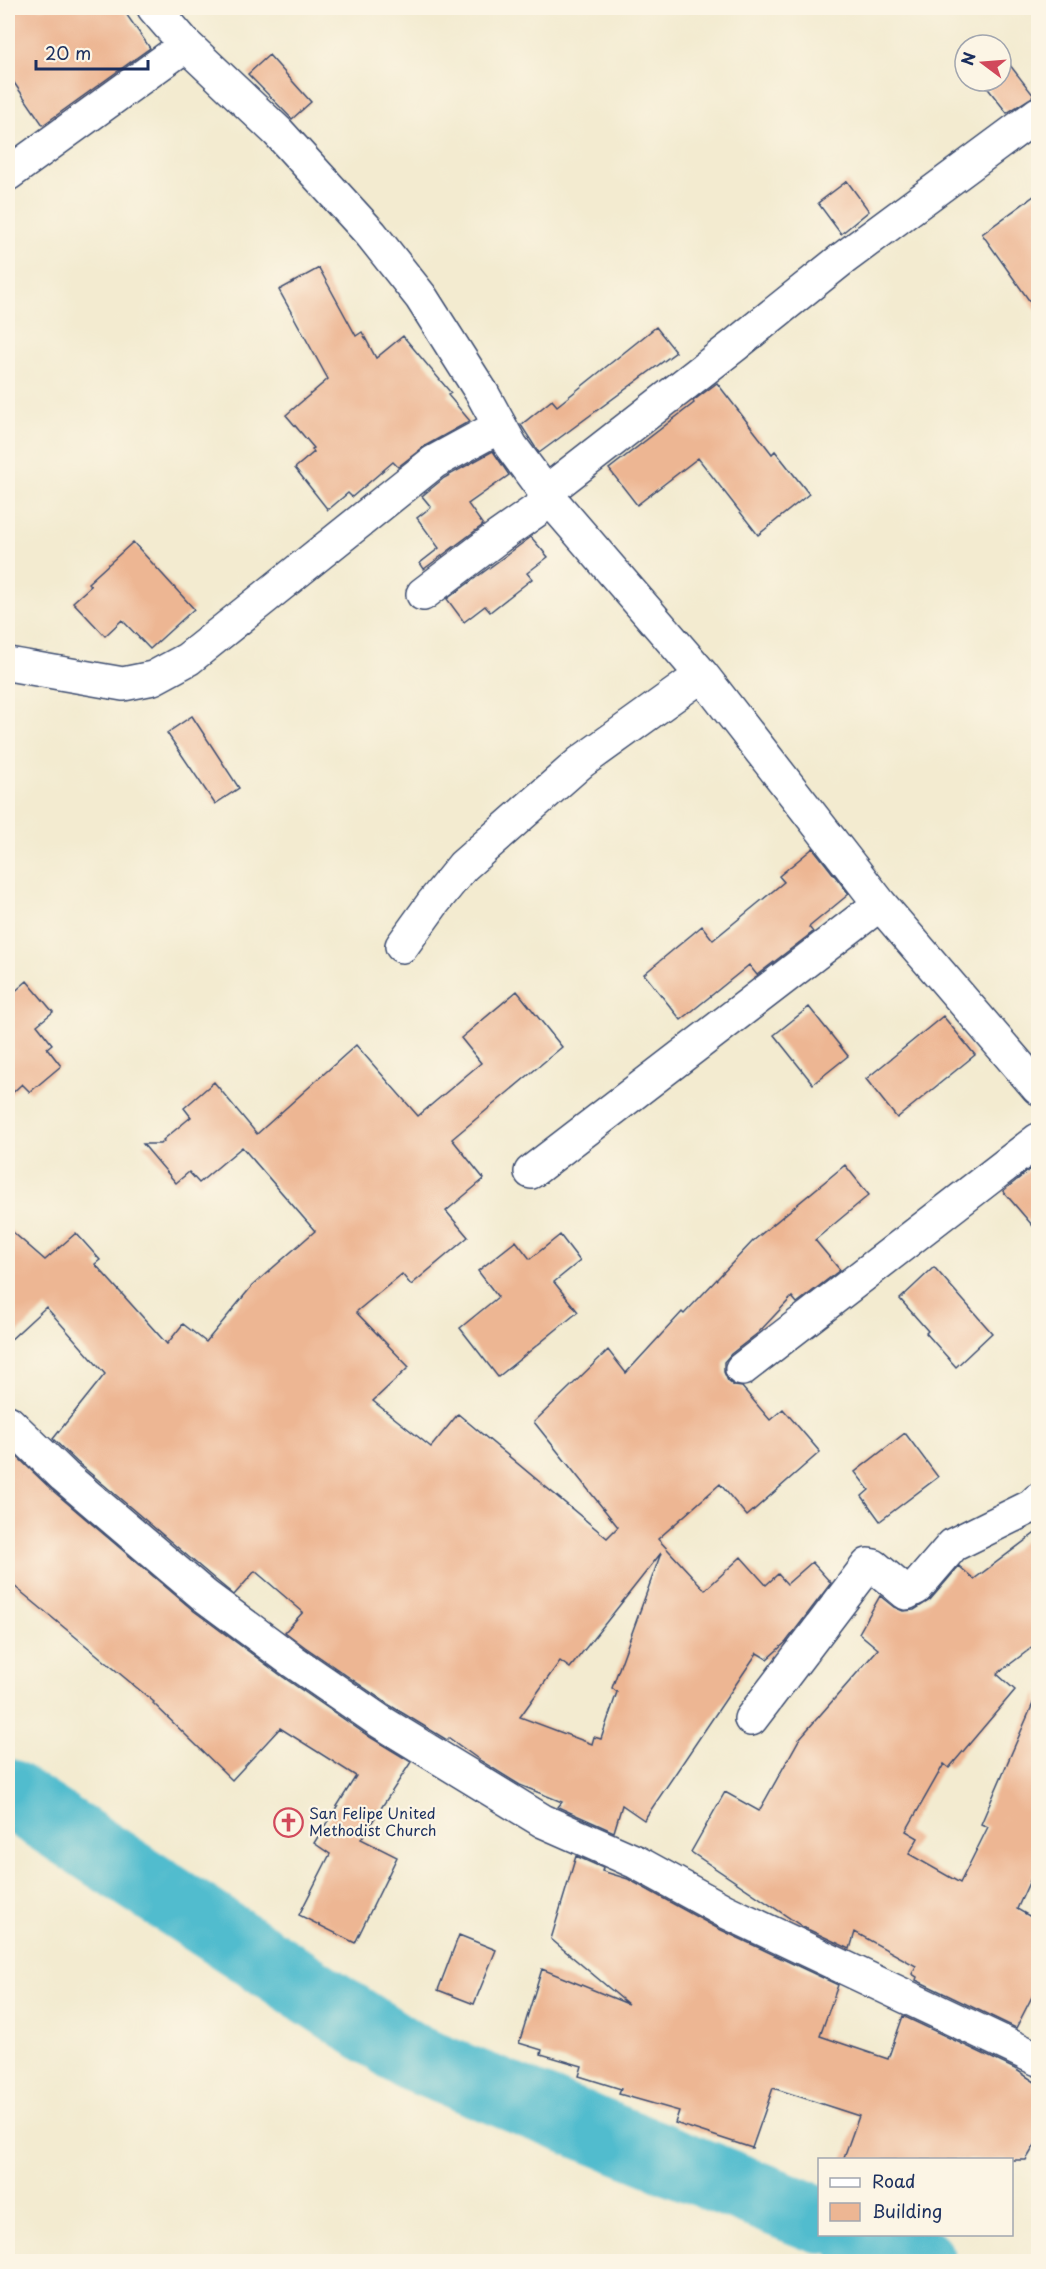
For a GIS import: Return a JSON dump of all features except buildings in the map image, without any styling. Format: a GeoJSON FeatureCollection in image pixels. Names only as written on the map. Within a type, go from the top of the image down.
{"type":"FeatureCollection","features":[{"type":"Feature","properties":{"kind":"street"},"geometry":{"type":"LineString","coordinates":[[154,8],[186,45],[278,132],[371,234],[421,297],[482,393],[511,446],[548,497],[702,675],[880,904],[1038,1088]]}},
{"type":"Feature","properties":{"kind":"street"},"geometry":{"type":"LineString","coordinates":[[8,174],[186,45]]}},
{"type":"Feature","properties":{"kind":"street"},"geometry":{"type":"LineString","coordinates":[[423,594],[498,537],[841,260],[1038,114]]}},
{"type":"Feature","properties":{"kind":"street"},"geometry":{"type":"LineString","coordinates":[[8,664],[123,684],[153,678],[188,658],[434,462],[500,426]]}},
{"type":"Feature","properties":{"kind":"street"},"geometry":{"type":"LineString","coordinates":[[402,946],[433,903],[464,866],[581,762],[702,675]]}},
{"type":"Feature","properties":{"kind":"street"},"geometry":{"type":"LineString","coordinates":[[531,1172],[880,904]]}},
{"type":"Feature","properties":{"kind":"street"},"geometry":{"type":"LineString","coordinates":[[742,1369],[1038,1140]]}},
{"type":"Feature","properties":{"kind":"street"},"geometry":{"type":"LineString","coordinates":[[8,1422],[64,1476],[205,1596],[294,1662],[381,1722],[543,1821],[636,1862],[725,1911],[1038,2059]]}},
{"type":"Feature","properties":{"kind":"street"},"geometry":{"type":"LineString","coordinates":[[751,1719],[868,1565],[874,1566],[906,1593],[916,1588],[953,1545],[1032,1506],[1038,1500]]}},
{"type":"Feature","properties":{"kind":"waterway"},"geometry":{"type":"LineString","coordinates":[[8,1793],[413,2058],[818,2219]]}},
{"type":"Feature","properties":{"kind":"waterway"},"geometry":{"type":"LineString","coordinates":[[860,2236],[922,2262]]}},
{"type":"Feature","properties":{"kind":"place","name":"San Felipe United Methodist Church"},"geometry":{"type":"Point","coordinates":[288,1823]}}]}
